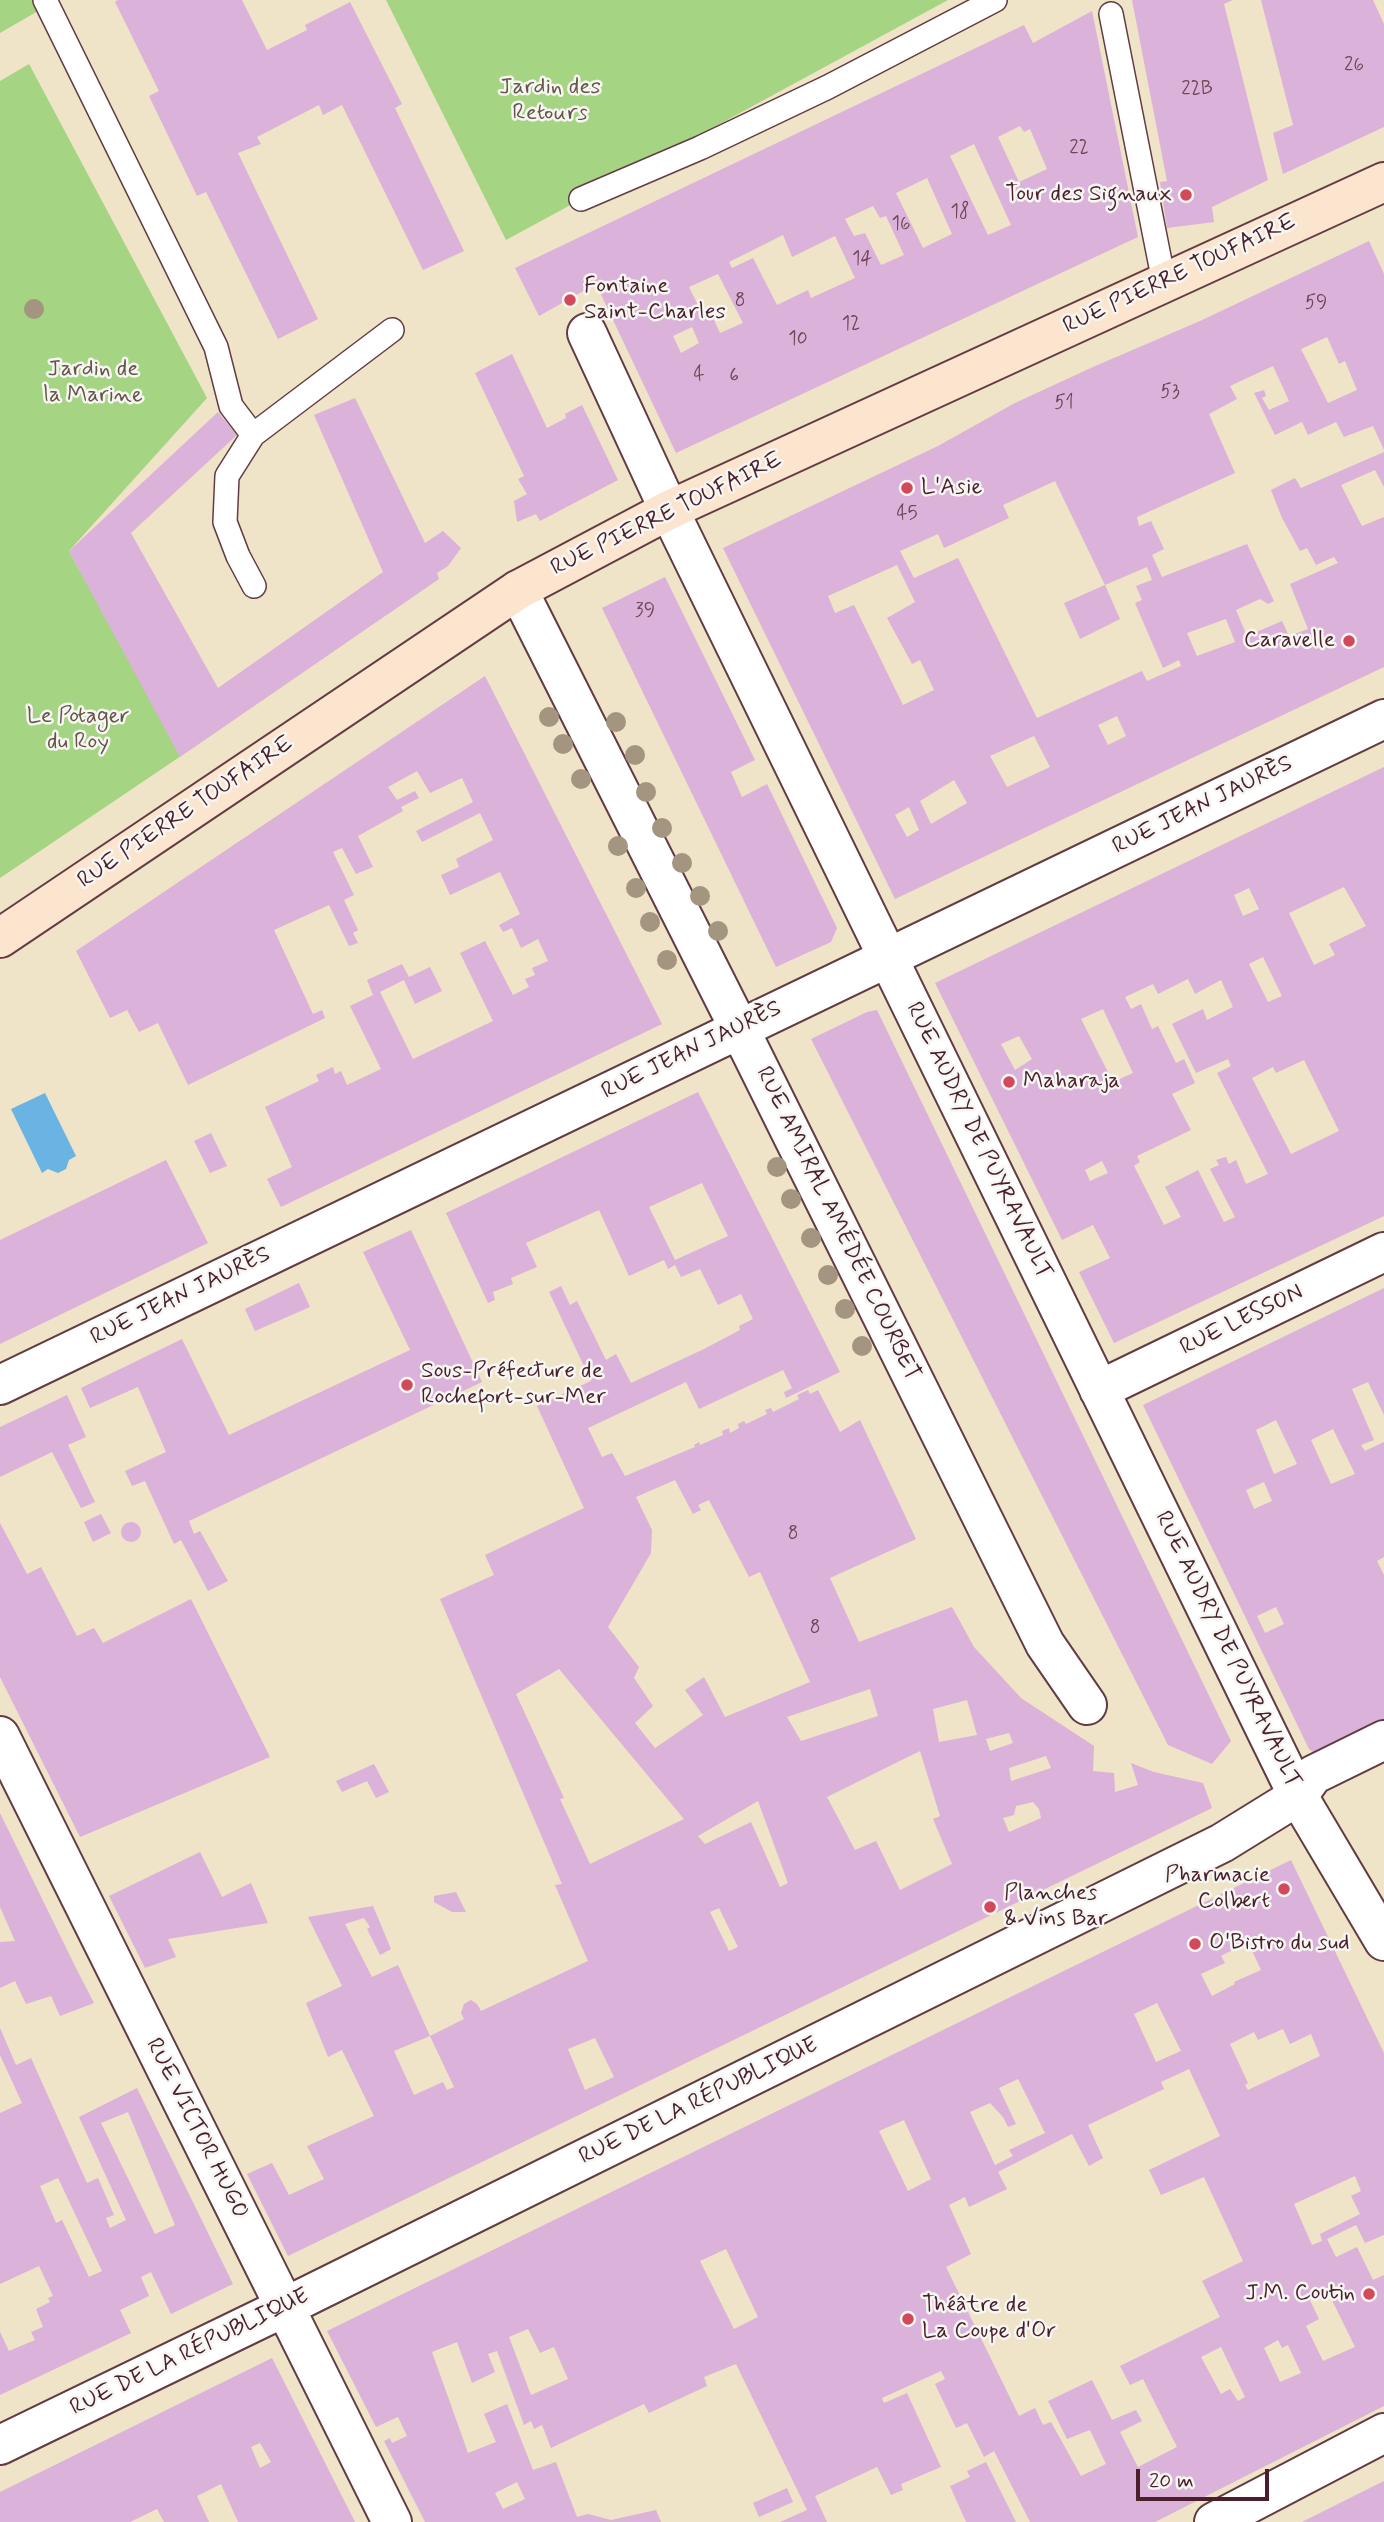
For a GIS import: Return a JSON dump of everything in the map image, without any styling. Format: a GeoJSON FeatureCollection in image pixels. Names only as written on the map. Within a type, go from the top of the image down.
{"type":"FeatureCollection","features":[{"type":"Feature","properties":{"kind":"main road","name":"RUE PIERRE TOUFAIRE"},"geometry":{"type":"LineString","coordinates":[[0,938],[518,590],[669,510],[1384,182]]}},
{"type":"Feature","properties":{"kind":"street","name":"RUE AUDRY DE PUYRAVAULT"},"geometry":{"type":"LineString","coordinates":[[587,332],[669,510],[1298,1796],[1384,1941]]}},
{"type":"Feature","properties":{"kind":"street","name":"RUE AMIRAL AMÉDÉE COURBET"},"geometry":{"type":"LineString","coordinates":[[518,590],[1045,1644],[1087,1705]]}},
{"type":"Feature","properties":{"kind":"street","name":"RUE JEAN JAURÈS"},"geometry":{"type":"LineString","coordinates":[[0,1385],[1384,719]]}},
{"type":"Feature","properties":{"kind":"street","name":"RUE LESSON"},"geometry":{"type":"LineString","coordinates":[[1099,1390],[1384,1252]]}},
{"type":"Feature","properties":{"kind":"street","name":"RUE VICTOR HUGO"},"geometry":{"type":"LineString","coordinates":[[0,1736],[392,2522]]}},
{"type":"Feature","properties":{"kind":"street","name":"RUE DE LA RÉPUBLIQUE"},"geometry":{"type":"LineString","coordinates":[[0,2445],[285,2307],[1222,1843],[1298,1796],[1313,1775],[1384,1740]]}},
{"type":"Feature","properties":{"kind":"street"},"geometry":{"type":"LineString","coordinates":[[1214,2522],[1384,2433]]}},
{"type":"Feature","properties":{"kind":"lane"},"geometry":{"type":"LineString","coordinates":[[45,0],[215,347],[231,406],[253,435]]}},
{"type":"Feature","properties":{"kind":"lane"},"geometry":{"type":"LineString","coordinates":[[580,200],[828,87],[995,0]]}},
{"type":"Feature","properties":{"kind":"lane"},"geometry":{"type":"LineString","coordinates":[[1111,14],[1164,282]]}},
{"type":"Feature","properties":{"kind":"lane"},"geometry":{"type":"LineString","coordinates":[[254,586],[238,556],[225,522],[227,476],[253,435],[392,330]]}},
{"type":"Feature","properties":{"kind":"green space"},"geometry":{"type":"Polygon","coordinates":[[[0,0],[57,0],[0,33],[0,0]]]}},
{"type":"Feature","properties":{"kind":"green space","name":"Jardin des Retours"},"geometry":{"type":"Polygon","coordinates":[[[386,0],[948,0],[506,240],[386,0]]]}},
{"type":"Feature","properties":{"kind":"green space","name":"Jardin de la Marine"},"geometry":{"type":"Polygon","coordinates":[[[29,64],[207,398],[69,551],[181,756],[0,878],[0,81],[29,64]]]}},
{"type":"Feature","properties":{"kind":"water"},"geometry":{"type":"Polygon","coordinates":[[[45,1093],[76,1156],[69,1160],[66,1169],[58,1173],[48,1169],[42,1173],[11,1109],[45,1093]]]}},
{"type":"Feature","properties":{"kind":"building"},"geometry":{"type":"Polygon","coordinates":[[[242,0],[267,50],[307,30],[305,25],[350,2],[402,104],[395,108],[464,251],[423,270],[342,105],[323,115],[319,105],[257,137],[261,144],[238,153],[318,319],[278,339],[206,192],[197,196],[149,96],[159,91],[115,2],[242,0]]]}},
{"type":"Feature","properties":{"kind":"building"},"geometry":{"type":"Polygon","coordinates":[[[1132,0],[1233,0],[1224,4],[1268,180],[1212,207],[1214,222],[1167,228],[1160,182],[1167,181],[1132,0]]]}},
{"type":"Feature","properties":{"kind":"building"},"geometry":{"type":"Polygon","coordinates":[[[1261,0],[1373,0],[1384,24],[1384,127],[1283,174],[1273,133],[1293,125],[1261,0]]]}},
{"type":"Feature","properties":{"kind":"building"},"geometry":{"type":"Polygon","coordinates":[[[1092,11],[1138,237],[676,453],[596,284],[539,316],[515,268],[1024,25],[1033,43],[1092,11]],[[1020,126],[998,137],[1019,182],[1047,169],[1030,129],[1024,132],[1020,126]],[[974,144],[950,156],[988,235],[1011,225],[974,144]],[[927,178],[896,193],[923,248],[952,234],[927,178]],[[873,206],[845,219],[854,236],[865,233],[881,265],[904,255],[886,216],[880,218],[873,206]],[[783,235],[729,262],[732,268],[753,258],[777,305],[808,290],[811,298],[855,278],[835,236],[792,257],[783,235]],[[718,274],[689,287],[701,311],[709,309],[720,333],[743,323],[718,274]],[[692,327],[673,336],[681,353],[699,343],[692,327]]]}},
{"type":"Feature","properties":{"kind":"building"},"geometry":{"type":"Polygon","coordinates":[[[1369,241],[1384,274],[1384,450],[1373,426],[1344,437],[1336,422],[1308,435],[1302,422],[1275,435],[1254,393],[1264,390],[1266,396],[1262,398],[1269,410],[1289,401],[1273,366],[1230,386],[1237,399],[1209,414],[1235,473],[1137,517],[1139,526],[1151,521],[1164,549],[1152,555],[1162,577],[1247,544],[1274,601],[1268,604],[1260,599],[1236,610],[1247,636],[1282,621],[1289,636],[1308,629],[1290,584],[1338,563],[1334,557],[1316,565],[1307,548],[1300,551],[1271,490],[1295,478],[1301,488],[1384,452],[1384,487],[1375,470],[1341,485],[1362,526],[1384,517],[1384,667],[895,899],[723,548],[938,446],[1015,403],[1200,321],[1369,241]],[[1327,337],[1301,349],[1328,403],[1357,390],[1345,361],[1339,364],[1327,337]],[[1055,481],[1003,505],[1009,518],[944,548],[938,534],[900,551],[914,578],[958,558],[1037,718],[1142,671],[1147,681],[1181,666],[1179,660],[1163,668],[1135,603],[1142,600],[1136,586],[1152,580],[1147,567],[1105,585],[1055,481]],[[897,565],[828,596],[835,613],[854,605],[903,705],[934,690],[920,660],[912,664],[887,618],[915,602],[897,565]],[[1226,619],[1187,633],[1197,656],[1235,642],[1226,619]],[[1117,716],[1098,725],[1108,745],[1126,736],[1117,716]],[[1034,736],[990,756],[1007,787],[1050,767],[1034,736]],[[954,780],[920,801],[931,824],[967,803],[954,780]],[[909,807],[895,815],[907,837],[919,830],[909,807]]]}},
{"type":"Feature","properties":{"kind":"building"},"geometry":{"type":"Polygon","coordinates":[[[512,354],[547,428],[582,405],[618,480],[540,521],[536,514],[517,522],[514,501],[527,494],[518,479],[524,476],[475,373],[512,354]]]}},
{"type":"Feature","properties":{"kind":"building"},"geometry":{"type":"Polygon","coordinates":[[[355,398],[425,543],[443,531],[461,548],[448,566],[437,573],[439,579],[180,757],[69,551],[218,412],[237,435],[131,533],[218,688],[383,572],[314,415],[355,398]]]}},
{"type":"Feature","properties":{"kind":"building"},"geometry":{"type":"Polygon","coordinates":[[[665,577],[755,760],[731,772],[742,797],[767,784],[837,928],[831,942],[776,967],[602,608],[665,577]]]}},
{"type":"Feature","properties":{"kind":"building"},"geometry":{"type":"Polygon","coordinates":[[[1105,585],[1120,619],[1080,639],[1064,603],[1105,585]]]}},
{"type":"Feature","properties":{"kind":"building"},"geometry":{"type":"Polygon","coordinates":[[[485,676],[662,1024],[281,1207],[267,1179],[292,1167],[265,1107],[319,1081],[316,1075],[333,1067],[335,1074],[341,1071],[347,1085],[381,1069],[350,1006],[373,995],[367,980],[402,964],[409,977],[430,967],[442,991],[415,1004],[404,980],[380,992],[413,1059],[493,1021],[460,953],[485,941],[513,995],[529,987],[525,979],[535,975],[532,968],[548,961],[538,939],[521,948],[512,928],[503,932],[499,925],[520,914],[500,872],[450,895],[441,875],[459,867],[456,859],[493,840],[480,813],[422,842],[416,831],[473,802],[462,778],[430,793],[417,771],[388,787],[397,800],[415,791],[419,798],[401,807],[403,811],[358,836],[373,867],[356,874],[342,848],[333,852],[354,895],[344,900],[358,930],[353,933],[358,943],[349,946],[329,905],[274,930],[313,1014],[322,1010],[325,1018],[188,1085],[158,1023],[139,1032],[127,1010],[110,1018],[76,951],[485,676]]]}},
{"type":"Feature","properties":{"kind":"building"},"geometry":{"type":"Polygon","coordinates":[[[1384,767],[1384,1216],[1114,1343],[1079,1272],[1110,1258],[1093,1225],[1062,1240],[935,983],[1384,767]],[[1344,887],[1289,913],[1314,965],[1335,955],[1329,944],[1366,926],[1344,887]],[[1249,888],[1234,895],[1243,916],[1259,909],[1249,888]],[[1263,957],[1249,964],[1268,1002],[1282,996],[1263,957]],[[1188,979],[1158,994],[1153,984],[1125,997],[1131,1009],[1141,1004],[1152,1029],[1158,1026],[1176,1063],[1184,1059],[1195,1083],[1172,1094],[1191,1130],[1137,1156],[1140,1162],[1134,1166],[1164,1225],[1181,1217],[1165,1187],[1198,1170],[1224,1222],[1235,1217],[1210,1169],[1219,1165],[1216,1160],[1226,1157],[1229,1164],[1236,1160],[1246,1184],[1268,1174],[1217,1073],[1231,1066],[1228,1059],[1196,1073],[1172,1024],[1203,1009],[1207,1020],[1233,1007],[1221,980],[1195,994],[1188,979]],[[1103,1009],[1081,1019],[1113,1082],[1133,1073],[1103,1009]],[[1019,1036],[1001,1044],[1015,1070],[1032,1059],[1019,1036]],[[1304,1060],[1276,1073],[1273,1067],[1252,1078],[1291,1154],[1339,1131],[1304,1060]],[[1102,1161],[1085,1170],[1090,1181],[1108,1173],[1102,1161]]]}},
{"type":"Feature","properties":{"kind":"building"},"geometry":{"type":"Polygon","coordinates":[[[877,1010],[1231,1741],[1212,1764],[1168,1745],[811,1039],[867,1012],[877,1010]]]}},
{"type":"Feature","properties":{"kind":"building"},"geometry":{"type":"Polygon","coordinates":[[[698,1092],[840,1372],[786,1398],[784,1392],[792,1388],[783,1370],[699,1409],[686,1382],[588,1428],[602,1457],[612,1453],[625,1476],[695,1447],[699,1442],[700,1445],[723,1435],[722,1431],[729,1428],[730,1433],[739,1428],[738,1424],[744,1421],[746,1424],[767,1414],[765,1410],[771,1408],[773,1412],[799,1399],[797,1395],[808,1390],[810,1394],[818,1390],[840,1432],[860,1420],[916,1539],[830,1578],[859,1642],[952,1607],[974,1647],[1021,1698],[1094,1746],[1093,1771],[1114,1773],[1115,1792],[1138,1785],[1131,1763],[1154,1772],[1203,1783],[1212,1808],[288,2256],[247,2174],[272,2163],[289,2195],[324,2179],[307,2146],[374,2116],[342,2050],[328,2057],[306,2003],[342,1986],[308,1917],[373,1906],[391,1949],[380,1955],[364,1918],[345,1924],[372,1977],[398,1965],[430,2036],[464,2019],[461,2013],[464,2004],[471,2000],[481,2011],[588,1961],[555,1885],[562,1884],[440,1599],[494,1575],[485,1555],[584,1508],[537,1406],[591,1381],[549,1292],[561,1286],[570,1305],[577,1301],[606,1360],[616,1354],[631,1383],[704,1349],[740,1330],[739,1326],[753,1319],[741,1294],[718,1305],[700,1269],[681,1277],[675,1265],[668,1269],[664,1260],[629,1276],[599,1210],[526,1243],[537,1267],[511,1278],[513,1284],[493,1292],[495,1300],[488,1303],[446,1213],[698,1092]],[[702,1183],[649,1207],[675,1260],[728,1236],[702,1183]],[[675,1480],[636,1497],[652,1530],[651,1553],[608,1627],[639,1667],[634,1678],[653,1706],[635,1723],[655,1748],[703,1715],[685,1690],[704,1677],[725,1717],[810,1682],[760,1572],[749,1577],[709,1500],[698,1505],[701,1510],[693,1514],[675,1480]],[[559,1669],[516,1694],[564,1798],[560,1799],[590,1864],[684,1819],[559,1669]],[[870,1689],[787,1717],[801,1741],[878,1716],[870,1689]],[[967,1700],[933,1709],[939,1742],[977,1735],[967,1700]],[[1009,1733],[986,1739],[990,1751],[1013,1743],[1009,1733]],[[920,1751],[827,1797],[855,1850],[876,1841],[900,1890],[952,1864],[933,1819],[940,1816],[920,1751]],[[1046,1756],[1009,1768],[1011,1781],[1051,1768],[1046,1756]],[[758,1801],[698,1836],[705,1844],[751,1822],[780,1887],[788,1883],[758,1801]],[[1033,1802],[1016,1806],[1014,1815],[1003,1818],[1009,1832],[1041,1818],[1039,1809],[1033,1802]],[[719,1908],[710,1912],[729,1951],[738,1947],[719,1908]],[[430,2036],[394,2051],[414,2095],[443,2082],[447,2090],[454,2087],[430,2036]],[[595,2038],[568,2049],[585,2090],[614,2077],[595,2038]]]}},
{"type":"Feature","properties":{"kind":"building"},"geometry":{"type":"Polygon","coordinates":[[[211,1133],[227,1166],[210,1173],[194,1141],[211,1133]]]}},
{"type":"Feature","properties":{"kind":"building"},"geometry":{"type":"Polygon","coordinates":[[[166,1160],[208,1243],[0,1344],[0,1240],[166,1160]]]}},
{"type":"Feature","properties":{"kind":"building","name":"Sous-Préfecture de Rochefort-sur-Mer"},"geometry":{"type":"Polygon","coordinates":[[[411,1230],[482,1382],[189,1521],[194,1534],[200,1531],[228,1581],[208,1591],[181,1540],[174,1544],[145,1481],[132,1486],[125,1471],[166,1452],[138,1387],[90,1408],[81,1388],[182,1339],[229,1435],[410,1350],[363,1252],[411,1230]]]}},
{"type":"Feature","properties":{"kind":"building"},"geometry":{"type":"Polygon","coordinates":[[[299,1283],[310,1307],[255,1331],[245,1309],[299,1283]]]}},
{"type":"Feature","properties":{"kind":"building"},"geometry":{"type":"Polygon","coordinates":[[[1384,1288],[1384,1415],[1368,1382],[1352,1389],[1374,1440],[1361,1445],[1365,1451],[1384,1442],[1384,1557],[1377,1561],[1384,1575],[1384,1723],[1316,1754],[1309,1749],[1143,1405],[1384,1288]],[[1276,1420],[1256,1430],[1274,1474],[1297,1464],[1276,1420]],[[1333,1429],[1311,1440],[1331,1484],[1355,1474],[1333,1429]],[[1264,1482],[1246,1490],[1254,1509],[1272,1501],[1264,1482]],[[1276,1607],[1257,1616],[1265,1633],[1284,1624],[1276,1607]]]}},
{"type":"Feature","properties":{"kind":"building"},"geometry":{"type":"Polygon","coordinates":[[[67,1395],[86,1437],[68,1445],[95,1502],[81,1508],[52,1452],[0,1477],[0,1427],[67,1395]]]}},
{"type":"Feature","properties":{"kind":"building"},"geometry":{"type":"Polygon","coordinates":[[[101,1514],[111,1533],[93,1542],[84,1522],[101,1514]]]}},
{"type":"Feature","properties":{"kind":"building"},"geometry":{"type":"Polygon","coordinates":[[[131,1522],[138,1525],[141,1532],[138,1539],[131,1542],[124,1539],[121,1532],[124,1525],[131,1522]]]}},
{"type":"Feature","properties":{"kind":"building"},"geometry":{"type":"Polygon","coordinates":[[[0,1523],[27,1574],[41,1567],[77,1636],[94,1628],[103,1643],[191,1599],[270,1757],[80,1837],[0,1677],[0,1523]]]}},
{"type":"Feature","properties":{"kind":"building"},"geometry":{"type":"Polygon","coordinates":[[[374,1764],[389,1792],[376,1798],[367,1781],[342,1792],[336,1781],[374,1764]]]}},
{"type":"Feature","properties":{"kind":"building"},"geometry":{"type":"Polygon","coordinates":[[[0,1813],[94,2003],[60,2016],[51,1996],[26,2004],[15,1981],[0,1988],[0,1942],[15,1941],[0,1907],[0,1813]]]}},
{"type":"Feature","properties":{"kind":"building"},"geometry":{"type":"Polygon","coordinates":[[[200,1852],[222,1897],[251,1883],[268,1923],[168,1939],[176,1957],[145,1968],[109,1896],[200,1852]]]}},
{"type":"Feature","properties":{"kind":"building"},"geometry":{"type":"Polygon","coordinates":[[[1291,1860],[1384,2053],[1384,2235],[1365,2243],[1356,2225],[1327,2239],[1336,2257],[1357,2247],[1373,2280],[1384,2275],[1384,2406],[1155,2522],[1030,2522],[994,2451],[984,2457],[967,2423],[956,2428],[935,2384],[945,2379],[941,2371],[882,2398],[884,2403],[907,2393],[941,2467],[901,2484],[903,2490],[891,2495],[877,2467],[815,2496],[827,2522],[780,2522],[807,2510],[736,2364],[704,2377],[707,2386],[649,2413],[644,2404],[551,2448],[542,2425],[534,2429],[531,2421],[524,2425],[497,2351],[488,2354],[495,2372],[472,2383],[457,2342],[432,2352],[468,2453],[496,2442],[484,2414],[507,2404],[533,2470],[556,2462],[577,2517],[588,2514],[611,2520],[656,2510],[661,2522],[425,2522],[384,2441],[390,2438],[392,2443],[407,2436],[398,2417],[376,2427],[327,2331],[1291,1860]],[[1248,1942],[1221,1956],[1225,1963],[1201,1974],[1212,1996],[1261,1970],[1248,1942]],[[1157,2003],[1134,2014],[1156,2062],[1181,2051],[1157,2003]],[[1283,2029],[1258,2040],[1254,2032],[1230,2044],[1248,2083],[1245,2085],[1248,2090],[1320,2056],[1311,2034],[1290,2044],[1283,2029]],[[1189,2069],[1161,2082],[1164,2089],[1088,2125],[1103,2158],[1089,2166],[1072,2134],[998,2172],[1007,2189],[969,2207],[965,2197],[949,2205],[971,2254],[946,2267],[1019,2416],[1035,2408],[1043,2425],[1051,2422],[1081,2476],[1106,2464],[1090,2430],[1067,2439],[1048,2401],[1092,2380],[1112,2420],[1136,2410],[1142,2421],[1120,2432],[1138,2467],[1177,2447],[1143,2379],[1130,2385],[1120,2366],[1220,2317],[1202,2281],[1243,2261],[1204,2177],[1161,2195],[1149,2170],[1220,2136],[1189,2069]],[[1018,2079],[999,2088],[1016,2124],[1008,2127],[990,2103],[970,2112],[995,2165],[1013,2156],[1009,2150],[1045,2133],[1018,2079]],[[904,2120],[879,2131],[908,2191],[931,2179],[904,2120]],[[1355,2176],[1294,2204],[1312,2245],[1322,2241],[1320,2234],[1360,2214],[1351,2196],[1361,2191],[1355,2176]],[[726,2249],[700,2261],[734,2329],[758,2317],[726,2249]],[[1326,2288],[1308,2296],[1319,2319],[1306,2326],[1323,2361],[1355,2347],[1326,2288]],[[528,2329],[509,2337],[531,2395],[568,2379],[554,2347],[540,2353],[528,2329]],[[1278,2340],[1264,2348],[1280,2382],[1301,2373],[1288,2345],[1282,2348],[1278,2340]],[[1221,2347],[1201,2357],[1221,2394],[1230,2389],[1238,2401],[1245,2397],[1221,2347]],[[517,2482],[495,2493],[503,2509],[525,2499],[517,2482]]]}},
{"type":"Feature","properties":{"kind":"building"},"geometry":{"type":"Polygon","coordinates":[[[456,1892],[466,1912],[452,1912],[434,1902],[434,1896],[456,1892]]]}},
{"type":"Feature","properties":{"kind":"building"},"geometry":{"type":"Polygon","coordinates":[[[0,2028],[16,2065],[31,2058],[87,2183],[98,2178],[114,2215],[106,2218],[110,2228],[126,2220],[79,2117],[137,2088],[233,2284],[171,2314],[151,2272],[141,2277],[149,2296],[120,2310],[131,2333],[0,2395],[0,2332],[9,2351],[35,2340],[31,2332],[43,2327],[36,2309],[50,2302],[48,2298],[53,2296],[39,2266],[0,2284],[0,2113],[22,2103],[0,2055],[0,2028]],[[128,2112],[101,2123],[155,2234],[175,2225],[128,2112]],[[58,2178],[40,2186],[56,2223],[62,2220],[89,2277],[102,2271],[58,2178]]]}},
{"type":"Feature","properties":{"kind":"building"},"geometry":{"type":"Polygon","coordinates":[[[272,2358],[355,2522],[238,2522],[221,2484],[197,2496],[209,2522],[164,2522],[157,2509],[130,2522],[0,2522],[0,2492],[272,2358]],[[260,2443],[251,2447],[260,2468],[271,2462],[260,2443]]]}},
{"type":"Feature","properties":{"kind":"building"},"geometry":{"type":"Polygon","coordinates":[[[986,2462],[1016,2522],[966,2522],[950,2486],[970,2477],[967,2471],[986,2462]]]}},
{"type":"Feature","properties":{"kind":"building"},"geometry":{"type":"Polygon","coordinates":[[[1384,2481],[1384,2522],[1302,2522],[1384,2481]]]}},
{"type":"Feature","properties":{"kind":"building"},"geometry":{"type":"Polygon","coordinates":[[[787,2488],[793,2502],[759,2517],[753,2503],[787,2488]]]}},
{"type":"Feature","properties":{"kind":"place","name":"Tour des Signaux"},"geometry":{"type":"Point","coordinates":[1186,195]}},
{"type":"Feature","properties":{"kind":"place","name":"Fontaine Saint-Charles"},"geometry":{"type":"Point","coordinates":[570,300]}},
{"type":"Feature","properties":{"kind":"place","name":"L'Asie"},"geometry":{"type":"Point","coordinates":[907,488]}},
{"type":"Feature","properties":{"kind":"place","name":"Caravelle"},"geometry":{"type":"Point","coordinates":[1349,641]}},
{"type":"Feature","properties":{"kind":"place","name":"Maharaja"},"geometry":{"type":"Point","coordinates":[1009,1082]}},
{"type":"Feature","properties":{"kind":"place","name":"Sous-Préfecture de Rochefort-sur-Mer"},"geometry":{"type":"Point","coordinates":[407,1385]}},
{"type":"Feature","properties":{"kind":"place","name":"Pharmacie Colbert"},"geometry":{"type":"Point","coordinates":[1284,1889]}},
{"type":"Feature","properties":{"kind":"place","name":"Planches & Vins Bar"},"geometry":{"type":"Point","coordinates":[990,1907]}},
{"type":"Feature","properties":{"kind":"place","name":"O'Bistro du sud"},"geometry":{"type":"Point","coordinates":[1195,1944]}},
{"type":"Feature","properties":{"kind":"place","name":"J.M. Coutin"},"geometry":{"type":"Point","coordinates":[1369,2294]}},
{"type":"Feature","properties":{"kind":"place","name":"Théâtre de La Coupe d'Or"},"geometry":{"type":"Point","coordinates":[908,2319]}},
{"type":"Feature","properties":{"kind":"park label","name":"Le Potager du Roy"},"geometry":{"type":"Point","coordinates":[78,730]}}]}
